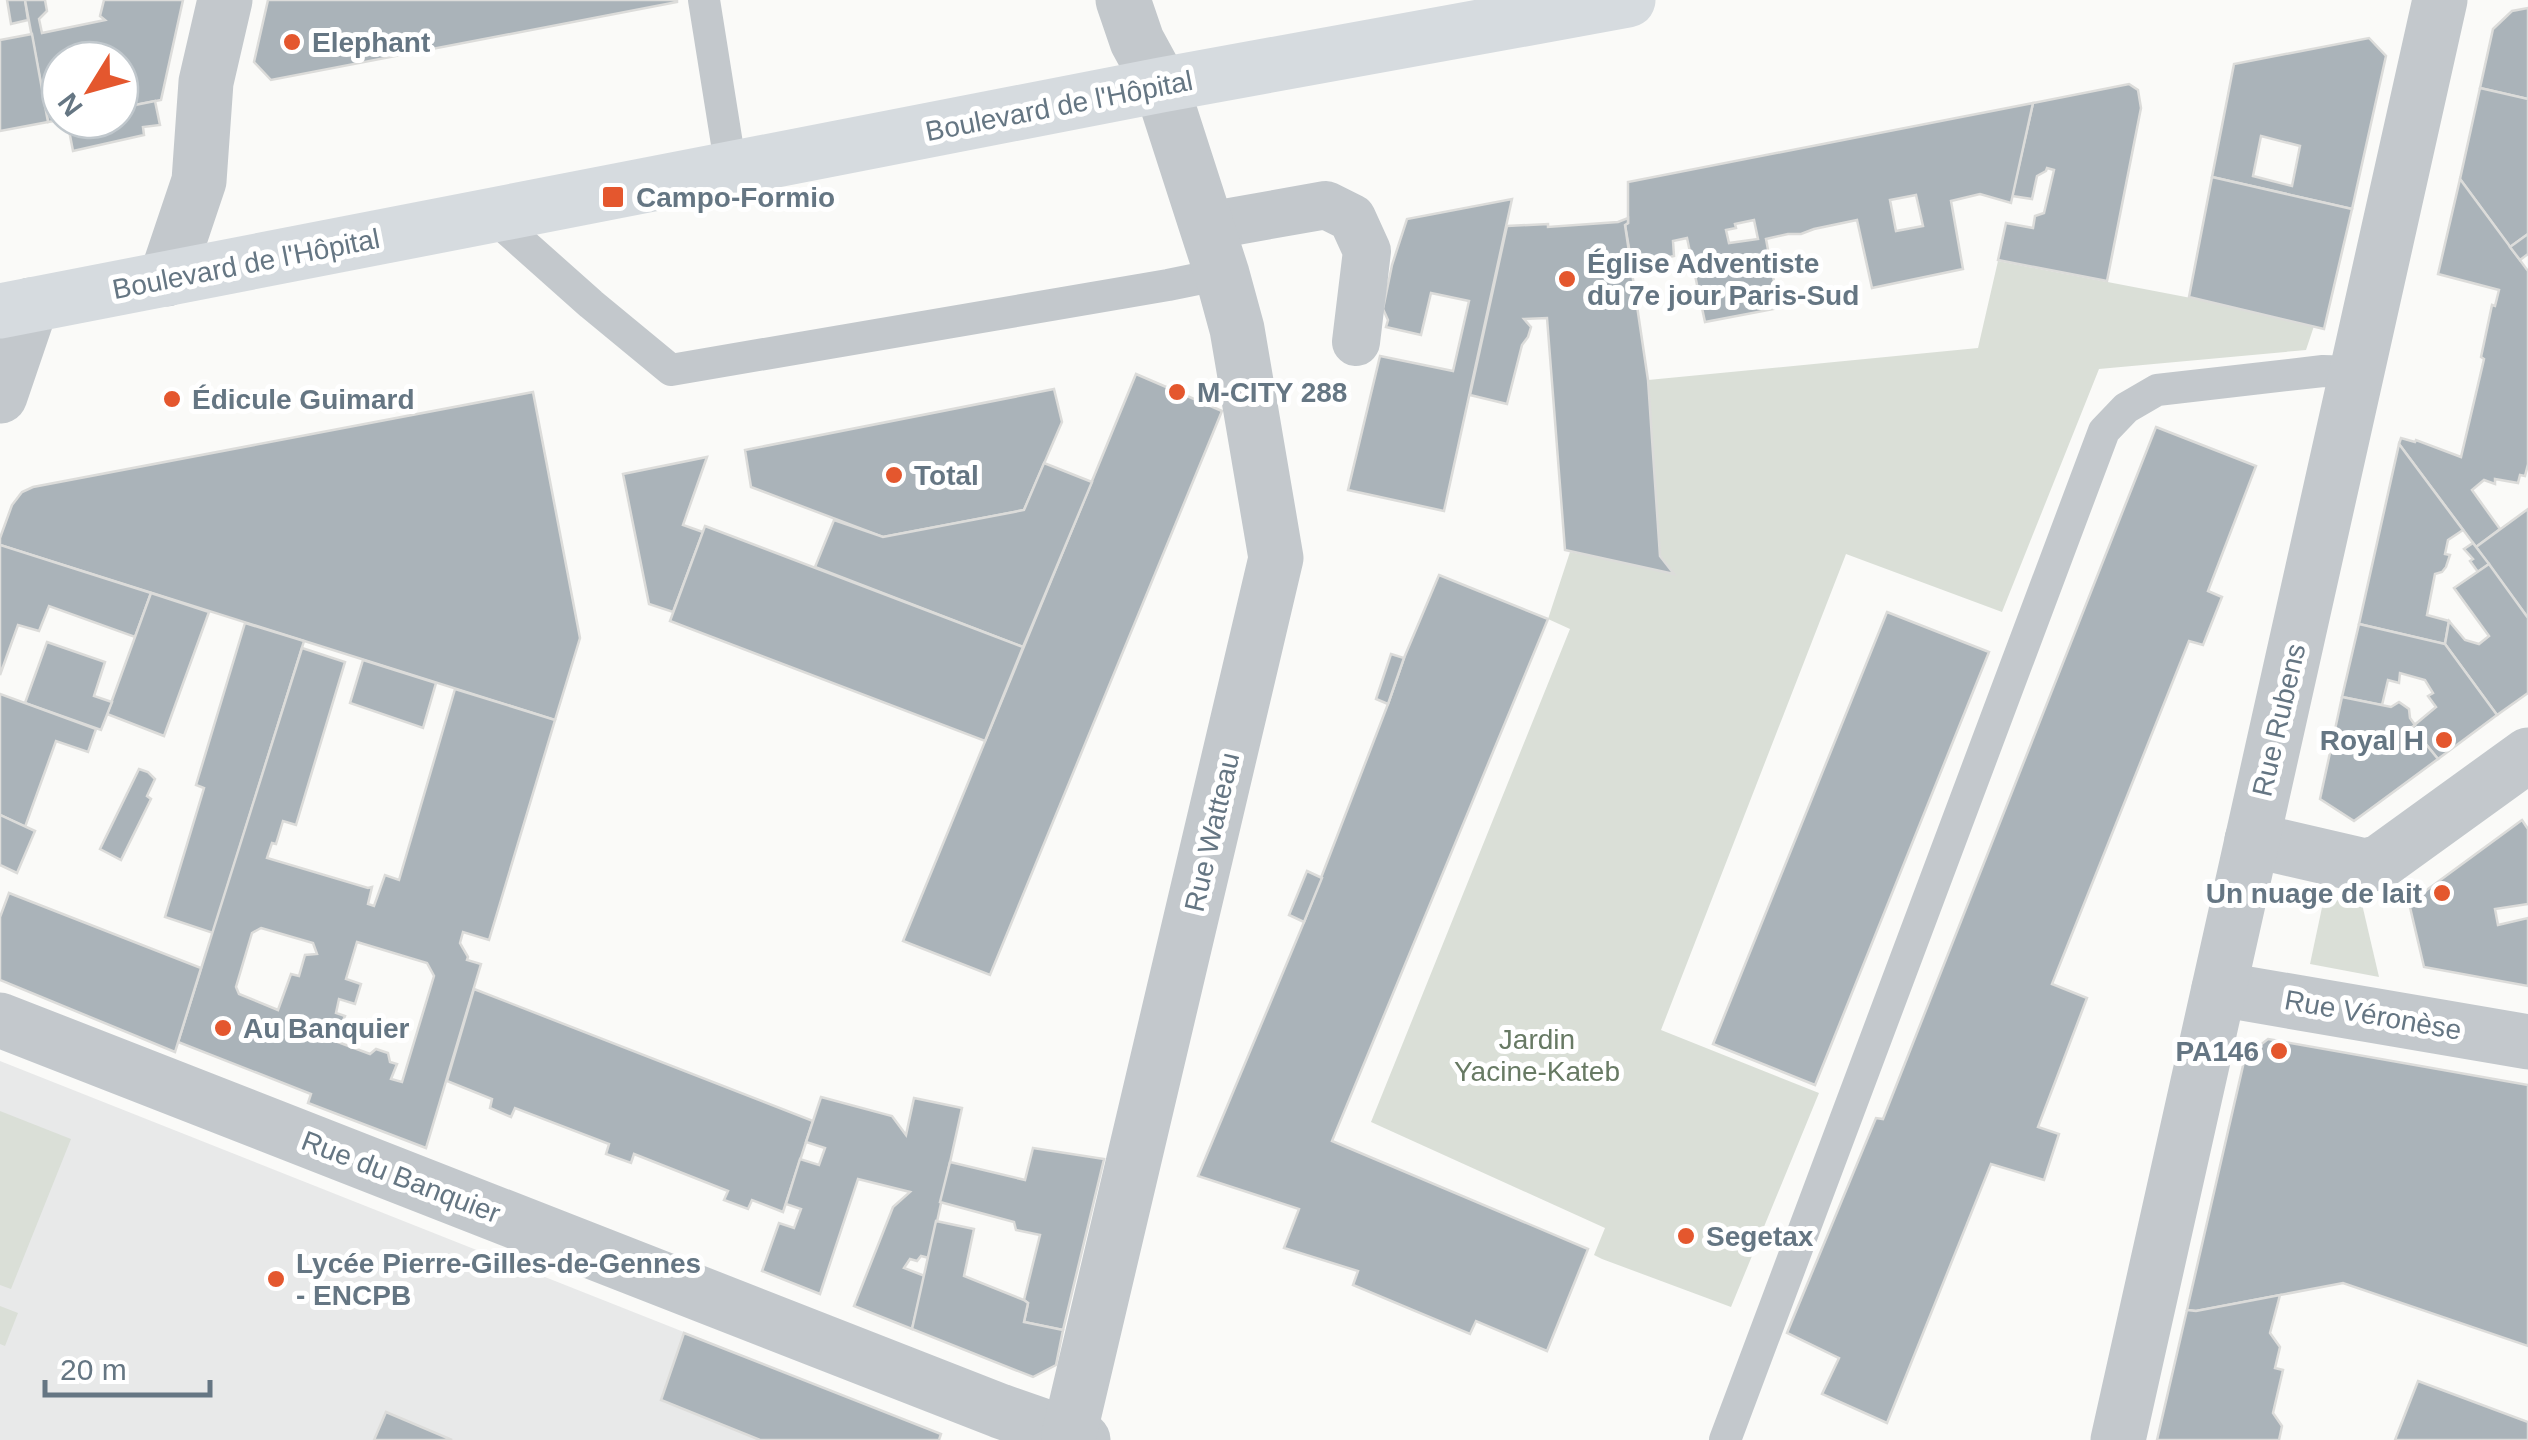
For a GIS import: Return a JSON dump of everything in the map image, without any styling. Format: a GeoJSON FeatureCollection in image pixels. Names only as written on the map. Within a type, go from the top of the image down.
{"type":"FeatureCollection","features":[{"type":"Feature","properties":{"kind":"main road","name":"Boulevard de l'Hôpital"},"geometry":{"type":"LineString","coordinates":[[15,308],[1160,85],[1628,0]]}},
{"type":"Feature","properties":{"kind":"street"},"geometry":{"type":"LineString","coordinates":[[166,279],[200,181],[206,82],[225,0]]}},
{"type":"Feature","properties":{"kind":"street","name":"Rue Watteau"},"geometry":{"type":"LineString","coordinates":[[1076,1438],[1276,558],[1236,329],[1215,250],[1160,85],[1137,42],[1123,0]]}},
{"type":"Feature","properties":{"kind":"street","name":"Rue Rubens"},"geometry":{"type":"LineString","coordinates":[[2118,1440],[2440,0]]}},
{"type":"Feature","properties":{"kind":"street"},"geometry":{"type":"LineString","coordinates":[[1215,250],[1326,206],[1352,218],[1367,251],[1356,342]]}},
{"type":"Feature","properties":{"kind":"street"},"geometry":{"type":"LineString","coordinates":[[0,396],[15,308]]}},
{"type":"Feature","properties":{"kind":"street"},"geometry":{"type":"LineString","coordinates":[[2252,840],[2365,866],[2380,862],[2528,754]]}},
{"type":"Feature","properties":{"kind":"street","name":"Rue Véronèse"},"geometry":{"type":"LineString","coordinates":[[2219,989],[2528,1042]]}},
{"type":"Feature","properties":{"kind":"street","name":"Rue du Banquier"},"geometry":{"type":"LineString","coordinates":[[0,1020],[1076,1438]]}},
{"type":"Feature","properties":{"kind":"lane"},"geometry":{"type":"LineString","coordinates":[[704,0],[731,169]]}},
{"type":"Feature","properties":{"kind":"lane"},"geometry":{"type":"LineString","coordinates":[[491,215],[672,370],[1168,285],[1215,250]]}},
{"type":"Feature","properties":{"kind":"lane"},"geometry":{"type":"LineString","coordinates":[[1725,1440],[2104,431],[2126,408],[2158,390],[2324,370],[2356,372]]}},
{"type":"Feature","properties":{"kind":"shaded area","name":"Lycée Pierre-Gilles-de-Gennes - ENCPB"},"geometry":{"type":"Polygon","coordinates":[[[0,1061],[941,1434],[939,1440],[0,1440],[0,1061]]]}},
{"type":"Feature","properties":{"kind":"green space","name":"Jardin Yacine-Kateb"},"geometry":{"type":"Polygon","coordinates":[[[1998,261],[2314,326],[2306,350],[2099,369],[2002,612],[1846,554],[1661,1030],[1819,1093],[1731,1307],[1594,1255],[1605,1228],[1371,1122],[1570,629],[1548,619],[1570,552],[1673,573],[1660,556],[1648,380],[1978,348],[1998,261]]]}},
{"type":"Feature","properties":{"kind":"green space"},"geometry":{"type":"Polygon","coordinates":[[[2324,898],[2362,904],[2379,977],[2310,964],[2324,898]]]}},
{"type":"Feature","properties":{"kind":"green space"},"geometry":{"type":"Polygon","coordinates":[[[0,1111],[71,1139],[11,1289],[0,1285],[0,1111]]]}},
{"type":"Feature","properties":{"kind":"green space"},"geometry":{"type":"Polygon","coordinates":[[[0,1306],[18,1313],[5,1346],[0,1344],[0,1306]]]}},
{"type":"Feature","properties":{"kind":"building"},"geometry":{"type":"Polygon","coordinates":[[[7,0],[25,0],[28,20],[11,24],[7,0]]]}},
{"type":"Feature","properties":{"kind":"building"},"geometry":{"type":"Polygon","coordinates":[[[25,0],[45,0],[47,11],[39,19],[42,33],[105,20],[100,16],[104,0],[183,0],[161,100],[140,104],[140,40],[40,40],[40,80],[25,0]]]}},
{"type":"Feature","properties":{"kind":"building"},"geometry":{"type":"Polygon","coordinates":[[[268,0],[677,2],[271,80],[254,62],[268,0]]]}},
{"type":"Feature","properties":{"kind":"building"},"geometry":{"type":"Polygon","coordinates":[[[2528,8],[2528,99],[2480,88],[2493,29],[2512,11],[2528,8]]]}},
{"type":"Feature","properties":{"kind":"building"},"geometry":{"type":"Polygon","coordinates":[[[32,34],[40,78],[40,124],[0,131],[0,40],[32,34]]]}},
{"type":"Feature","properties":{"kind":"building"},"geometry":{"type":"Polygon","coordinates":[[[2369,38],[2386,56],[2352,209],[2212,177],[2234,64],[2369,38]],[[2261,136],[2253,176],[2292,186],[2300,146],[2261,136]]]}},
{"type":"Feature","properties":{"kind":"building"},"geometry":{"type":"Polygon","coordinates":[[[2129,84],[2138,90],[2141,108],[2107,281],[1998,260],[2006,223],[2033,228],[2035,216],[2044,213],[2054,170],[2047,168],[2037,176],[2032,199],[2012,196],[2033,103],[2129,84]]]}},
{"type":"Feature","properties":{"kind":"building"},"geometry":{"type":"Polygon","coordinates":[[[2480,88],[2528,99],[2528,234],[2510,247],[2460,179],[2480,88]]]}},
{"type":"Feature","properties":{"kind":"building"},"geometry":{"type":"Polygon","coordinates":[[[155,101],[160,125],[143,127],[144,135],[140,136],[140,104],[155,101]]]}},
{"type":"Feature","properties":{"kind":"building"},"geometry":{"type":"Polygon","coordinates":[[[2033,103],[2011,203],[1980,194],[1951,201],[1963,269],[1872,288],[1857,220],[1788,234],[1766,239],[1779,308],[1705,322],[1687,238],[1673,241],[1674,256],[1632,265],[1625,225],[1628,182],[2033,103]],[[1916,195],[1890,200],[1896,231],[1923,226],[1916,195]],[[1754,220],[1726,230],[1729,243],[1758,239],[1754,220]]]}},
{"type":"Feature","properties":{"kind":"building"},"geometry":{"type":"Polygon","coordinates":[[[71,140],[122,140],[73,151],[71,140]]]}},
{"type":"Feature","properties":{"kind":"building"},"geometry":{"type":"Polygon","coordinates":[[[2212,177],[2352,209],[2324,329],[2189,297],[2212,177]]]}},
{"type":"Feature","properties":{"kind":"building"},"geometry":{"type":"Polygon","coordinates":[[[2460,179],[2528,271],[2528,464],[2518,483],[2495,479],[2495,484],[2484,480],[2472,490],[2500,529],[2476,547],[2399,444],[2401,438],[2416,440],[2461,457],[2484,359],[2481,357],[2492,305],[2495,306],[2499,290],[2438,274],[2460,179]]]}},
{"type":"Feature","properties":{"kind":"building"},"geometry":{"type":"Polygon","coordinates":[[[1512,199],[1444,511],[1348,490],[1380,356],[1453,371],[1469,301],[1431,293],[1421,335],[1386,327],[1388,320],[1383,309],[1407,219],[1512,199]]]}},
{"type":"Feature","properties":{"kind":"building"},"geometry":{"type":"Polygon","coordinates":[[[1628,218],[1625,225],[1648,380],[1660,556],[1674,574],[1565,550],[1547,318],[1524,319],[1531,327],[1522,345],[1507,404],[1470,395],[1507,226],[1548,227],[1628,218]]]}},
{"type":"Feature","properties":{"kind":"building"},"geometry":{"type":"Polygon","coordinates":[[[2528,234],[2528,254],[2520,260],[2510,247],[2528,234]]]}},
{"type":"Feature","properties":{"kind":"building"},"geometry":{"type":"Polygon","coordinates":[[[1136,374],[1222,411],[990,975],[903,941],[1136,374]]]}},
{"type":"Feature","properties":{"kind":"building","name":"Total"},"geometry":{"type":"Polygon","coordinates":[[[1054,389],[1062,422],[1024,510],[883,537],[751,487],[745,450],[1054,389]]]}},
{"type":"Feature","properties":{"kind":"building"},"geometry":{"type":"Polygon","coordinates":[[[533,392],[580,638],[555,720],[0,545],[12,505],[22,492],[33,487],[533,392]]]}},
{"type":"Feature","properties":{"kind":"building"},"geometry":{"type":"Polygon","coordinates":[[[2156,427],[2256,466],[2208,591],[2222,597],[2203,645],[2189,641],[2052,984],[2087,998],[2038,1127],[2059,1134],[2044,1180],[1991,1164],[1887,1423],[1822,1394],[1839,1358],[1787,1333],[1876,1118],[1883,1119],[2156,427]]]}},
{"type":"Feature","properties":{"kind":"building"},"geometry":{"type":"Polygon","coordinates":[[[2399,444],[2463,530],[2448,540],[2445,554],[2450,555],[2446,567],[2435,574],[2427,615],[2449,621],[2445,644],[2359,624],[2399,444]]]}},
{"type":"Feature","properties":{"kind":"building"},"geometry":{"type":"Polygon","coordinates":[[[707,457],[683,525],[703,532],[673,612],[649,604],[623,474],[707,457]]]}},
{"type":"Feature","properties":{"kind":"building"},"geometry":{"type":"Polygon","coordinates":[[[1044,463],[1092,482],[1023,647],[815,567],[834,520],[883,537],[1024,510],[1044,463]]]}},
{"type":"Feature","properties":{"kind":"building"},"geometry":{"type":"Polygon","coordinates":[[[2528,509],[2528,618],[2476,547],[2528,509]]]}},
{"type":"Feature","properties":{"kind":"building"},"geometry":{"type":"Polygon","coordinates":[[[705,526],[1023,647],[985,741],[670,621],[705,526]]]}},
{"type":"Feature","properties":{"kind":"building"},"geometry":{"type":"Polygon","coordinates":[[[2473,543],[2489,564],[2478,572],[2464,549],[2473,543]]]}},
{"type":"Feature","properties":{"kind":"building"},"geometry":{"type":"Polygon","coordinates":[[[0,545],[151,593],[135,637],[49,606],[39,631],[18,625],[0,675],[0,545]]]}},
{"type":"Feature","properties":{"kind":"building"},"geometry":{"type":"Polygon","coordinates":[[[2489,564],[2528,618],[2528,693],[2497,715],[2445,644],[2449,621],[2465,640],[2479,644],[2489,636],[2454,588],[2489,564]]]}},
{"type":"Feature","properties":{"kind":"building"},"geometry":{"type":"Polygon","coordinates":[[[1439,575],[1548,619],[1332,1141],[1588,1249],[1547,1351],[1476,1321],[1470,1334],[1353,1285],[1358,1271],[1284,1248],[1299,1209],[1198,1176],[1304,922],[1439,575]]]}},
{"type":"Feature","properties":{"kind":"building"},"geometry":{"type":"Polygon","coordinates":[[[151,593],[209,612],[164,736],[107,714],[151,593]]]}},
{"type":"Feature","properties":{"kind":"building"},"geometry":{"type":"Polygon","coordinates":[[[1887,612],[1989,652],[1815,1085],[1713,1044],[1887,612]]]}},
{"type":"Feature","properties":{"kind":"building"},"geometry":{"type":"Polygon","coordinates":[[[245,623],[304,641],[213,933],[165,917],[204,788],[196,785],[245,623]]]}},
{"type":"Feature","properties":{"kind":"building"},"geometry":{"type":"Polygon","coordinates":[[[2359,624],[2445,644],[2497,715],[2438,759],[2412,727],[2436,707],[2428,696],[2433,693],[2425,680],[2400,673],[2399,683],[2388,680],[2382,705],[2342,697],[2359,624]]]}},
{"type":"Feature","properties":{"kind":"building"},"geometry":{"type":"Polygon","coordinates":[[[47,642],[105,662],[94,696],[112,702],[101,730],[25,703],[47,642]]]}},
{"type":"Feature","properties":{"kind":"building"},"geometry":{"type":"Polygon","coordinates":[[[302,648],[345,662],[296,825],[283,821],[267,858],[372,887],[368,904],[374,906],[385,875],[399,880],[455,689],[555,720],[489,940],[463,932],[460,943],[467,960],[481,964],[426,1148],[308,1103],[311,1094],[178,1042],[302,648]],[[261,928],[252,933],[236,987],[239,994],[278,1010],[291,974],[299,976],[305,955],[317,954],[313,943],[261,928]],[[357,942],[346,979],[361,984],[355,1004],[339,999],[336,1013],[354,1025],[351,1035],[330,1031],[327,1038],[370,1054],[376,1049],[388,1053],[390,1062],[397,1064],[391,1079],[402,1082],[434,976],[427,963],[357,942]]]}},
{"type":"Feature","properties":{"kind":"building"},"geometry":{"type":"Polygon","coordinates":[[[1391,654],[1404,658],[1388,704],[1376,699],[1391,654]]]}},
{"type":"Feature","properties":{"kind":"building"},"geometry":{"type":"Polygon","coordinates":[[[363,660],[436,683],[423,728],[350,703],[363,660]]]}},
{"type":"Feature","properties":{"kind":"building"},"geometry":{"type":"Polygon","coordinates":[[[0,694],[96,729],[88,752],[56,741],[25,827],[0,815],[0,694]]]}},
{"type":"Feature","properties":{"kind":"building"},"geometry":{"type":"Polygon","coordinates":[[[2342,697],[2391,707],[2399,702],[2409,709],[2415,725],[2412,727],[2438,759],[2354,821],[2320,799],[2342,697]]]}},
{"type":"Feature","properties":{"kind":"building"},"geometry":{"type":"Polygon","coordinates":[[[139,769],[155,779],[147,796],[151,799],[121,860],[100,849],[139,769]]]}},
{"type":"Feature","properties":{"kind":"building"},"geometry":{"type":"Polygon","coordinates":[[[0,815],[35,831],[17,873],[0,865],[0,815]]]}},
{"type":"Feature","properties":{"kind":"building"},"geometry":{"type":"Polygon","coordinates":[[[2522,820],[2528,829],[2528,904],[2495,909],[2498,925],[2528,918],[2528,986],[2424,967],[2409,903],[2522,820]]]}},
{"type":"Feature","properties":{"kind":"building"},"geometry":{"type":"Polygon","coordinates":[[[1307,871],[1322,878],[1304,922],[1289,915],[1307,871]]]}},
{"type":"Feature","properties":{"kind":"building"},"geometry":{"type":"Polygon","coordinates":[[[9,893],[201,968],[175,1052],[0,980],[0,917],[9,893]]]}},
{"type":"Feature","properties":{"kind":"building"},"geometry":{"type":"Polygon","coordinates":[[[474,989],[813,1121],[783,1212],[752,1200],[748,1209],[724,1200],[728,1191],[634,1154],[631,1163],[606,1154],[609,1144],[515,1108],[511,1117],[490,1108],[492,1099],[447,1081],[474,989]]]}},
{"type":"Feature","properties":{"kind":"building"},"geometry":{"type":"Polygon","coordinates":[[[2268,1039],[2528,1085],[2528,1346],[2343,1283],[2187,1310],[2245,1057],[2268,1039]]]}},
{"type":"Feature","properties":{"kind":"building"},"geometry":{"type":"Polygon","coordinates":[[[821,1097],[892,1116],[906,1135],[914,1098],[962,1108],[929,1258],[910,1259],[904,1268],[925,1276],[912,1329],[854,1306],[893,1207],[910,1192],[858,1179],[820,1294],[762,1271],[779,1223],[794,1228],[801,1209],[786,1204],[800,1159],[819,1165],[825,1148],[806,1142],[821,1097]]]}},
{"type":"Feature","properties":{"kind":"building"},"geometry":{"type":"Polygon","coordinates":[[[1033,1148],[1104,1159],[1063,1330],[1024,1322],[1028,1303],[1024,1300],[1040,1235],[1016,1230],[1014,1222],[940,1202],[950,1162],[1025,1180],[1033,1148]]]}},
{"type":"Feature","properties":{"kind":"building"},"geometry":{"type":"Polygon","coordinates":[[[936,1221],[974,1229],[964,1276],[1028,1303],[1024,1322],[1063,1330],[1056,1365],[1033,1377],[912,1329],[936,1221]]]}},
{"type":"Feature","properties":{"kind":"building"},"geometry":{"type":"Polygon","coordinates":[[[2280,1295],[2270,1333],[2280,1347],[2275,1368],[2283,1370],[2273,1413],[2282,1426],[2279,1440],[2157,1440],[2187,1310],[2280,1295]]]}},
{"type":"Feature","properties":{"kind":"building"},"geometry":{"type":"Polygon","coordinates":[[[684,1333],[941,1434],[939,1440],[760,1440],[661,1400],[684,1333]]]}},
{"type":"Feature","properties":{"kind":"building"},"geometry":{"type":"Polygon","coordinates":[[[2418,1381],[2528,1422],[2528,1440],[2395,1440],[2418,1381]]]}},
{"type":"Feature","properties":{"kind":"building"},"geometry":{"type":"Polygon","coordinates":[[[386,1412],[452,1440],[374,1440],[386,1412]]]}},
{"type":"Feature","properties":{"kind":"place","name":"Elephant"},"geometry":{"type":"Point","coordinates":[292,42]}},
{"type":"Feature","properties":{"kind":"place","name":"Campo-Formio"},"geometry":{"type":"Point","coordinates":[613,197]}},
{"type":"Feature","properties":{"kind":"place","name":"Église Adventiste du 7e jour Paris-Sud"},"geometry":{"type":"Point","coordinates":[1567,279]}},
{"type":"Feature","properties":{"kind":"place","name":"M-CITY 288"},"geometry":{"type":"Point","coordinates":[1177,392]}},
{"type":"Feature","properties":{"kind":"place","name":"Édicule Guimard"},"geometry":{"type":"Point","coordinates":[172,399]}},
{"type":"Feature","properties":{"kind":"place","name":"Total"},"geometry":{"type":"Point","coordinates":[894,475]}},
{"type":"Feature","properties":{"kind":"place","name":"Royal H"},"geometry":{"type":"Point","coordinates":[2444,740]}},
{"type":"Feature","properties":{"kind":"place","name":"Un nuage de lait"},"geometry":{"type":"Point","coordinates":[2442,893]}},
{"type":"Feature","properties":{"kind":"place","name":"Au Banquier"},"geometry":{"type":"Point","coordinates":[223,1028]}},
{"type":"Feature","properties":{"kind":"place","name":"PA146"},"geometry":{"type":"Point","coordinates":[2279,1051]}},
{"type":"Feature","properties":{"kind":"place","name":"Segetax"},"geometry":{"type":"Point","coordinates":[1686,1236]}},
{"type":"Feature","properties":{"kind":"place","name":"Lycée Pierre-Gilles-de-Gennes - ENCPB"},"geometry":{"type":"Point","coordinates":[276,1279]}}]}
